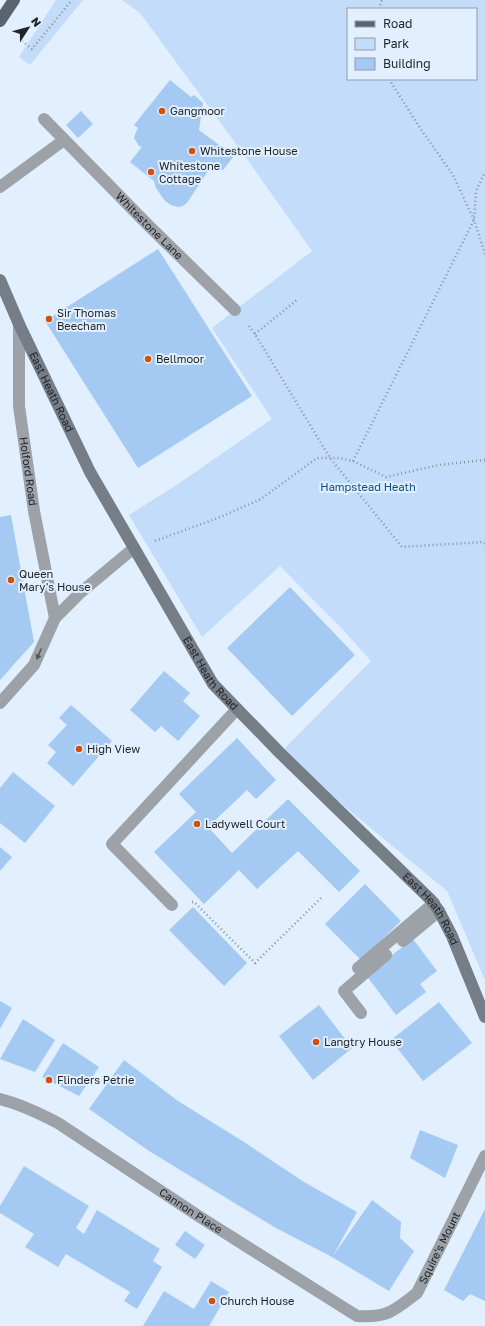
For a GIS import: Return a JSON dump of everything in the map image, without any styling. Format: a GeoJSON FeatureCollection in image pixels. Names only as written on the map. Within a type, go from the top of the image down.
{"type":"FeatureCollection","features":[{"type":"Feature","properties":{"kind":"main road"},"geometry":{"type":"LineString","coordinates":[[0,21],[14,0]]}},
{"type":"Feature","properties":{"kind":"street","name":"Whitestone Lane"},"geometry":{"type":"LineString","coordinates":[[44,119],[148,225],[235,310]]}},
{"type":"Feature","properties":{"kind":"street"},"geometry":{"type":"LineString","coordinates":[[0,187],[64,140]]}},
{"type":"Feature","properties":{"kind":"street","name":"East Heath Road"},"geometry":{"type":"LineString","coordinates":[[0,280],[18,324],[90,472],[213,684],[436,907],[452,936],[485,1017]]}},
{"type":"Feature","properties":{"kind":"street","name":"Holford Road"},"geometry":{"type":"LineString","coordinates":[[18,324],[19,406],[34,511],[55,618]]}},
{"type":"Feature","properties":{"kind":"street"},"geometry":{"type":"LineString","coordinates":[[0,703],[34,665],[55,618],[80,593],[134,548]]}},
{"type":"Feature","properties":{"kind":"street"},"geometry":{"type":"LineString","coordinates":[[172,905],[112,844],[238,709]]}},
{"type":"Feature","properties":{"kind":"street"},"geometry":{"type":"LineString","coordinates":[[403,941],[436,907]]}},
{"type":"Feature","properties":{"kind":"street"},"geometry":{"type":"LineString","coordinates":[[358,968],[436,907]]}},
{"type":"Feature","properties":{"kind":"street"},"geometry":{"type":"LineString","coordinates":[[361,1013],[344,991],[386,955]]}},
{"type":"Feature","properties":{"kind":"street","name":"Cannon Place"},"geometry":{"type":"LineString","coordinates":[[0,1099],[34,1111],[58,1123],[200,1217],[357,1316],[375,1317],[383,1321]]}},
{"type":"Feature","properties":{"kind":"street","name":"Squire's Mount"},"geometry":{"type":"LineString","coordinates":[[383,1321],[417,1293],[485,1156]]}},
{"type":"Feature","properties":{"kind":"path"},"geometry":{"type":"LineString","coordinates":[[22,41],[32,48],[72,0]]}},
{"type":"Feature","properties":{"kind":"path"},"geometry":{"type":"LineString","coordinates":[[390,80],[418,125],[453,175],[474,220],[485,254]]}},
{"type":"Feature","properties":{"kind":"path"},"geometry":{"type":"LineString","coordinates":[[353,461],[474,220],[476,191],[485,172]]}},
{"type":"Feature","properties":{"kind":"path"},"geometry":{"type":"LineString","coordinates":[[255,334],[298,299]]}},
{"type":"Feature","properties":{"kind":"path"},"geometry":{"type":"LineString","coordinates":[[235,310],[255,334],[330,458],[402,547],[482,542],[485,544]]}},
{"type":"Feature","properties":{"kind":"path"},"geometry":{"type":"LineString","coordinates":[[134,548],[218,518],[261,499],[317,458],[339,458],[353,461],[386,477],[439,465],[485,460]]}},
{"type":"Feature","properties":{"kind":"path"},"geometry":{"type":"LineString","coordinates":[[172,905],[194,902],[255,963],[321,898]]}},
{"type":"Feature","properties":{"kind":"green space"},"geometry":{"type":"Polygon","coordinates":[[[56,0],[83,0],[30,65],[19,57],[56,0]]]}},
{"type":"Feature","properties":{"kind":"green space","name":"Hampstead Heath"},"geometry":{"type":"Polygon","coordinates":[[[122,0],[485,0],[485,980],[447,891],[280,753],[371,661],[344,631],[280,566],[202,637],[129,515],[178,484],[272,419],[212,328],[312,251],[242,152],[140,13],[122,0]]]}},
{"type":"Feature","properties":{"kind":"building","name":"Whitestone House"},"geometry":{"type":"Polygon","coordinates":[[[170,80],[191,97],[194,95],[203,103],[199,130],[234,156],[223,170],[208,171],[187,203],[178,207],[165,201],[156,188],[154,181],[130,162],[142,147],[139,146],[134,138],[138,128],[134,125],[170,80]]]}},
{"type":"Feature","properties":{"kind":"building"},"geometry":{"type":"Polygon","coordinates":[[[81,111],[93,124],[78,138],[66,125],[81,111]]]}},
{"type":"Feature","properties":{"kind":"building","name":"Bellmoor"},"geometry":{"type":"Polygon","coordinates":[[[158,249],[252,396],[138,468],[45,321],[158,249]]]}},
{"type":"Feature","properties":{"kind":"building","name":"Queen Mary's House"},"geometry":{"type":"Polygon","coordinates":[[[11,515],[34,642],[0,680],[0,517],[11,515]]]}},
{"type":"Feature","properties":{"kind":"building"},"geometry":{"type":"Polygon","coordinates":[[[290,587],[355,655],[292,716],[227,648],[290,587]]]}},
{"type":"Feature","properties":{"kind":"building"},"geometry":{"type":"Polygon","coordinates":[[[164,671],[190,693],[183,701],[200,716],[178,741],[161,726],[155,732],[130,710],[164,671]]]}},
{"type":"Feature","properties":{"kind":"building","name":"High View"},"geometry":{"type":"Polygon","coordinates":[[[71,705],[112,741],[73,786],[47,763],[56,752],[48,745],[67,725],[59,718],[71,705]]]}},
{"type":"Feature","properties":{"kind":"building","name":"Ladywell Court"},"geometry":{"type":"Polygon","coordinates":[[[237,738],[276,780],[256,799],[247,790],[208,827],[232,853],[288,799],[360,871],[339,892],[298,851],[257,889],[239,870],[204,904],[154,852],[196,812],[179,794],[237,738]]]}},
{"type":"Feature","properties":{"kind":"building"},"geometry":{"type":"Polygon","coordinates":[[[13,772],[55,806],[25,843],[0,823],[0,788],[13,772]]]}},
{"type":"Feature","properties":{"kind":"building"},"geometry":{"type":"Polygon","coordinates":[[[0,847],[12,857],[0,871],[0,847]]]}},
{"type":"Feature","properties":{"kind":"building"},"geometry":{"type":"Polygon","coordinates":[[[365,884],[401,921],[361,960],[325,924],[365,884]]]}},
{"type":"Feature","properties":{"kind":"building"},"geometry":{"type":"Polygon","coordinates":[[[193,907],[247,963],[224,986],[169,930],[193,907]]]}},
{"type":"Feature","properties":{"kind":"building"},"geometry":{"type":"Polygon","coordinates":[[[413,939],[437,971],[420,984],[426,992],[396,1015],[366,975],[413,939]]]}},
{"type":"Feature","properties":{"kind":"building"},"geometry":{"type":"Polygon","coordinates":[[[0,1001],[12,1008],[0,1029],[0,1001]]]}},
{"type":"Feature","properties":{"kind":"building"},"geometry":{"type":"Polygon","coordinates":[[[439,1002],[472,1043],[423,1081],[391,1040],[439,1002]]]}},
{"type":"Feature","properties":{"kind":"building","name":"Langtry House"},"geometry":{"type":"Polygon","coordinates":[[[319,1005],[352,1048],[313,1080],[279,1036],[319,1005]]]}},
{"type":"Feature","properties":{"kind":"building"},"geometry":{"type":"Polygon","coordinates":[[[23,1019],[55,1040],[35,1072],[0,1059],[23,1019]]]}},
{"type":"Feature","properties":{"kind":"building"},"geometry":{"type":"Polygon","coordinates":[[[63,1043],[99,1067],[79,1096],[42,1077],[63,1043]]]}},
{"type":"Feature","properties":{"kind":"building"},"geometry":{"type":"Polygon","coordinates":[[[124,1060],[178,1101],[244,1142],[304,1182],[357,1212],[333,1256],[372,1200],[401,1222],[400,1238],[414,1251],[389,1291],[332,1257],[276,1228],[213,1190],[149,1151],[89,1109],[124,1060]]]}},
{"type":"Feature","properties":{"kind":"building"},"geometry":{"type":"Polygon","coordinates":[[[420,1130],[458,1145],[445,1178],[410,1158],[420,1130]]]}},
{"type":"Feature","properties":{"kind":"building"},"geometry":{"type":"Polygon","coordinates":[[[24,1166],[89,1206],[76,1228],[84,1234],[97,1210],[160,1249],[153,1261],[162,1267],[137,1309],[124,1301],[130,1292],[66,1254],[58,1267],[25,1247],[34,1234],[0,1213],[0,1206],[24,1166]]]}},
{"type":"Feature","properties":{"kind":"building"},"geometry":{"type":"Polygon","coordinates":[[[485,1209],[485,1301],[470,1294],[463,1301],[444,1290],[485,1209]]]}},
{"type":"Feature","properties":{"kind":"building"},"geometry":{"type":"Polygon","coordinates":[[[185,1231],[205,1245],[195,1259],[175,1245],[185,1231]]]}},
{"type":"Feature","properties":{"kind":"building","name":"Church House"},"geometry":{"type":"Polygon","coordinates":[[[211,1281],[229,1292],[209,1326],[143,1326],[164,1291],[194,1309],[211,1281]]]}},
{"type":"Feature","properties":{"kind":"place","name":"Gangmoor"},"geometry":{"type":"Point","coordinates":[162,111]}},
{"type":"Feature","properties":{"kind":"place","name":"Whitestone House"},"geometry":{"type":"Point","coordinates":[192,151]}},
{"type":"Feature","properties":{"kind":"place","name":"Whitestone Cottage"},"geometry":{"type":"Point","coordinates":[151,172]}},
{"type":"Feature","properties":{"kind":"place","name":"Sir Thomas Beecham"},"geometry":{"type":"Point","coordinates":[49,319]}},
{"type":"Feature","properties":{"kind":"place","name":"Bellmoor"},"geometry":{"type":"Point","coordinates":[148,359]}},
{"type":"Feature","properties":{"kind":"place","name":"Queen Mary's House"},"geometry":{"type":"Point","coordinates":[11,580]}},
{"type":"Feature","properties":{"kind":"place","name":"High View"},"geometry":{"type":"Point","coordinates":[79,749]}},
{"type":"Feature","properties":{"kind":"place","name":"Ladywell Court"},"geometry":{"type":"Point","coordinates":[197,824]}},
{"type":"Feature","properties":{"kind":"place","name":"Langtry House"},"geometry":{"type":"Point","coordinates":[316,1042]}},
{"type":"Feature","properties":{"kind":"place","name":"Flinders Petrie"},"geometry":{"type":"Point","coordinates":[49,1080]}},
{"type":"Feature","properties":{"kind":"place","name":"Church House"},"geometry":{"type":"Point","coordinates":[212,1301]}}]}
